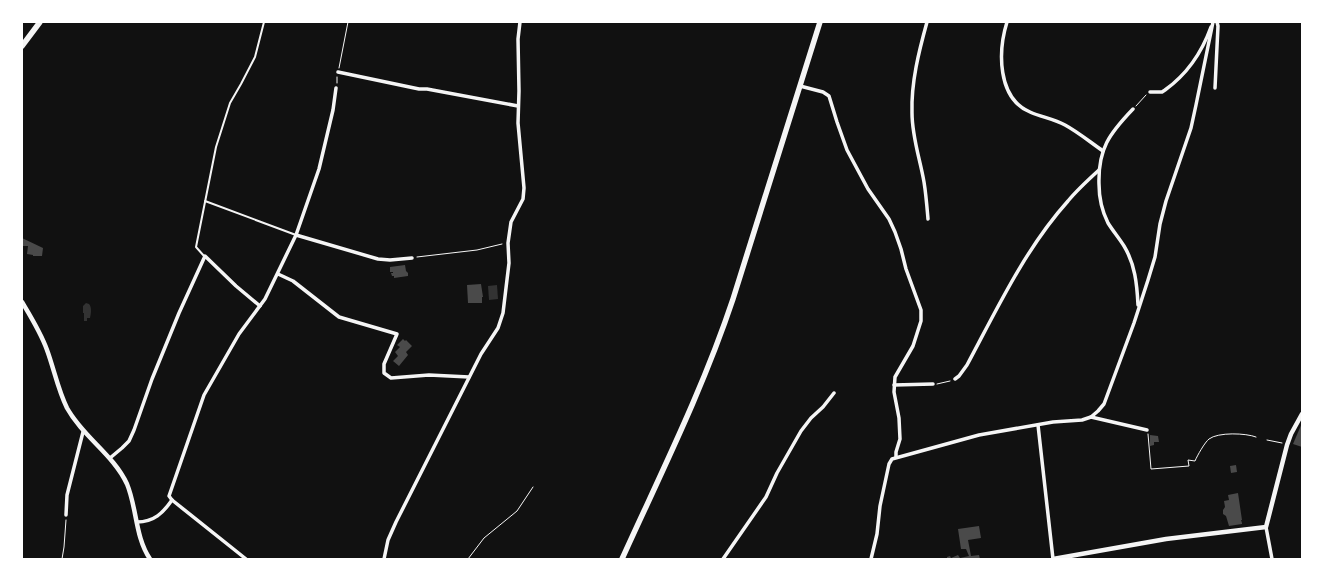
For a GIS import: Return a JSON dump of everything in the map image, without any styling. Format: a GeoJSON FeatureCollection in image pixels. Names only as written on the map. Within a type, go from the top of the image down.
{"type":"FeatureCollection","features":[{"type":"Feature","properties":{"kind":"main road"},"geometry":{"type":"LineString","coordinates":[[22,46],[40,22]]}},
{"type":"Feature","properties":{"kind":"main road"},"geometry":{"type":"LineString","coordinates":[[622,559],[697,395],[718,344],[734,299],[820,22]]}},
{"type":"Feature","properties":{"kind":"street"},"geometry":{"type":"LineString","coordinates":[[384,559],[388,540],[396,522],[451,416],[481,354],[498,328],[504,304],[511,222],[523,199],[524,188],[518,123],[518,58],[520,22]]}},
{"type":"Feature","properties":{"kind":"street"},"geometry":{"type":"LineString","coordinates":[[927,22],[913,85],[912,113],[914,138],[924,182],[928,219]]}},
{"type":"Feature","properties":{"kind":"street"},"geometry":{"type":"LineString","coordinates":[[1007,22],[1003,36],[1001,54],[1002,67],[1007,87],[1015,103],[1029,112],[1064,124],[1103,152]]}},
{"type":"Feature","properties":{"kind":"street"},"geometry":{"type":"LineString","coordinates":[[1150,92],[1162,92],[1183,74],[1199,53],[1213,22]]}},
{"type":"Feature","properties":{"kind":"street"},"geometry":{"type":"LineString","coordinates":[[871,559],[877,534],[880,506],[889,464],[892,459],[979,435],[1053,422],[1082,420],[1091,417],[1098,411],[1108,394],[1134,324],[1155,257],[1160,224],[1166,201],[1191,128],[1213,22]]}},
{"type":"Feature","properties":{"kind":"street"},"geometry":{"type":"LineString","coordinates":[[1215,88],[1217,22]]}},
{"type":"Feature","properties":{"kind":"street"},"geometry":{"type":"LineString","coordinates":[[338,72],[419,89],[427,88],[518,106]]}},
{"type":"Feature","properties":{"kind":"street"},"geometry":{"type":"LineString","coordinates":[[800,86],[823,92],[829,96],[847,150],[868,189],[889,219],[895,232],[906,269],[921,310],[921,321],[917,335],[908,356],[894,377],[900,439],[896,457]]}},
{"type":"Feature","properties":{"kind":"street"},"geometry":{"type":"LineString","coordinates":[[246,559],[169,496],[204,395],[239,334],[260,306],[278,274],[296,235],[319,169],[333,110],[336,88]]}},
{"type":"Feature","properties":{"kind":"street"},"geometry":{"type":"LineString","coordinates":[[1133,109],[1115,129],[1103,152],[1098,170],[1103,210],[1132,262],[1136,282],[1138,308]]}},
{"type":"Feature","properties":{"kind":"street"},"geometry":{"type":"LineString","coordinates":[[955,379],[967,366],[1020,267],[1028,255],[1068,201],[1098,170]]}},
{"type":"Feature","properties":{"kind":"street"},"geometry":{"type":"LineString","coordinates":[[296,235],[378,259],[390,260],[412,258]]}},
{"type":"Feature","properties":{"kind":"street"},"geometry":{"type":"LineString","coordinates":[[110,458],[129,441],[154,372],[205,256],[236,286],[260,306]]}},
{"type":"Feature","properties":{"kind":"street"},"geometry":{"type":"LineString","coordinates":[[278,274],[293,281],[339,317],[397,334],[384,364],[384,373],[391,378],[429,375],[469,377]]}},
{"type":"Feature","properties":{"kind":"street"},"geometry":{"type":"LineString","coordinates":[[22,302],[34,321],[47,349],[60,393],[67,408],[83,432],[110,458],[126,484],[131,495],[141,541],[150,559]]}},
{"type":"Feature","properties":{"kind":"street"},"geometry":{"type":"LineString","coordinates":[[894,385],[933,384]]}},
{"type":"Feature","properties":{"kind":"street"},"geometry":{"type":"LineString","coordinates":[[723,559],[766,497],[777,473],[801,431],[834,393]]}},
{"type":"Feature","properties":{"kind":"street"},"geometry":{"type":"LineString","coordinates":[[1272,559],[1266,527],[1287,445],[1302,414]]}},
{"type":"Feature","properties":{"kind":"street"},"geometry":{"type":"LineString","coordinates":[[1091,417],[1146,430]]}},
{"type":"Feature","properties":{"kind":"street"},"geometry":{"type":"LineString","coordinates":[[1038,425],[1053,559],[1166,539],[1266,527]]}},
{"type":"Feature","properties":{"kind":"street"},"geometry":{"type":"LineString","coordinates":[[66,515],[67,495],[83,432]]}},
{"type":"Feature","properties":{"kind":"street"},"geometry":{"type":"LineString","coordinates":[[137,522],[146,522],[156,518],[172,500]]}},
{"type":"Feature","properties":{"kind":"lane"},"geometry":{"type":"LineString","coordinates":[[205,256],[196,247],[213,157],[227,111],[255,57],[264,22]]}},
{"type":"Feature","properties":{"kind":"lane"},"geometry":{"type":"LineString","coordinates":[[205,201],[296,235]]}},
{"type":"Feature","properties":{"kind":"path"},"geometry":{"type":"LineString","coordinates":[[336,88],[348,22]]}},
{"type":"Feature","properties":{"kind":"path"},"geometry":{"type":"LineString","coordinates":[[1133,109],[1143,96],[1150,92]]}},
{"type":"Feature","properties":{"kind":"path"},"geometry":{"type":"LineString","coordinates":[[412,258],[477,250],[503,244]]}},
{"type":"Feature","properties":{"kind":"path"},"geometry":{"type":"LineString","coordinates":[[933,384],[955,379]]}},
{"type":"Feature","properties":{"kind":"path"},"geometry":{"type":"LineString","coordinates":[[1146,430],[1149,434],[1151,469],[1189,466],[1188,460],[1195,461],[1203,445],[1208,439],[1215,436],[1250,434],[1256,436]]}},
{"type":"Feature","properties":{"kind":"path"},"geometry":{"type":"LineString","coordinates":[[1267,440],[1287,445]]}},
{"type":"Feature","properties":{"kind":"path"},"geometry":{"type":"LineString","coordinates":[[468,559],[484,538],[517,511],[533,487]]}},
{"type":"Feature","properties":{"kind":"path"},"geometry":{"type":"LineString","coordinates":[[62,559],[66,515]]}},
{"type":"Feature","properties":{"kind":"shaded area"},"geometry":{"type":"Polygon","coordinates":[[[497,285],[498,299],[489,300],[488,286],[497,285]]]}},
{"type":"Feature","properties":{"kind":"shaded area"},"geometry":{"type":"Polygon","coordinates":[[[86,303],[90,305],[91,313],[90,318],[87,318],[87,321],[84,321],[83,306],[86,303]]]}},
{"type":"Feature","properties":{"kind":"building"},"geometry":{"type":"Polygon","coordinates":[[[22,238],[43,248],[42,256],[27,254],[28,246],[22,246],[22,238]]]}},
{"type":"Feature","properties":{"kind":"building"},"geometry":{"type":"Polygon","coordinates":[[[405,265],[408,276],[394,278],[394,276],[392,276],[391,273],[393,272],[390,272],[390,267],[405,265]]]}},
{"type":"Feature","properties":{"kind":"building"},"geometry":{"type":"Polygon","coordinates":[[[481,284],[483,297],[482,303],[468,303],[467,285],[481,284]]]}},
{"type":"Feature","properties":{"kind":"building"},"geometry":{"type":"Polygon","coordinates":[[[403,339],[412,346],[406,352],[408,355],[399,366],[393,361],[398,356],[395,352],[400,347],[397,345],[403,339]]]}},
{"type":"Feature","properties":{"kind":"building"},"geometry":{"type":"Polygon","coordinates":[[[1302,423],[1302,447],[1293,444],[1302,423]]]}},
{"type":"Feature","properties":{"kind":"building"},"geometry":{"type":"Polygon","coordinates":[[[1150,435],[1158,436],[1159,442],[1154,442],[1154,445],[1150,446],[1150,435]]]}},
{"type":"Feature","properties":{"kind":"building"},"geometry":{"type":"Polygon","coordinates":[[[1236,465],[1237,472],[1231,473],[1230,466],[1236,465]]]}},
{"type":"Feature","properties":{"kind":"building"},"geometry":{"type":"Polygon","coordinates":[[[1238,493],[1242,524],[1229,526],[1226,516],[1223,514],[1225,507],[1224,501],[1229,500],[1228,495],[1238,493]]]}},
{"type":"Feature","properties":{"kind":"building"},"geometry":{"type":"Polygon","coordinates":[[[979,526],[981,538],[968,540],[971,556],[979,555],[980,559],[947,559],[947,557],[950,556],[951,558],[958,555],[960,558],[969,556],[966,549],[961,549],[958,529],[979,526]]]}}]}
